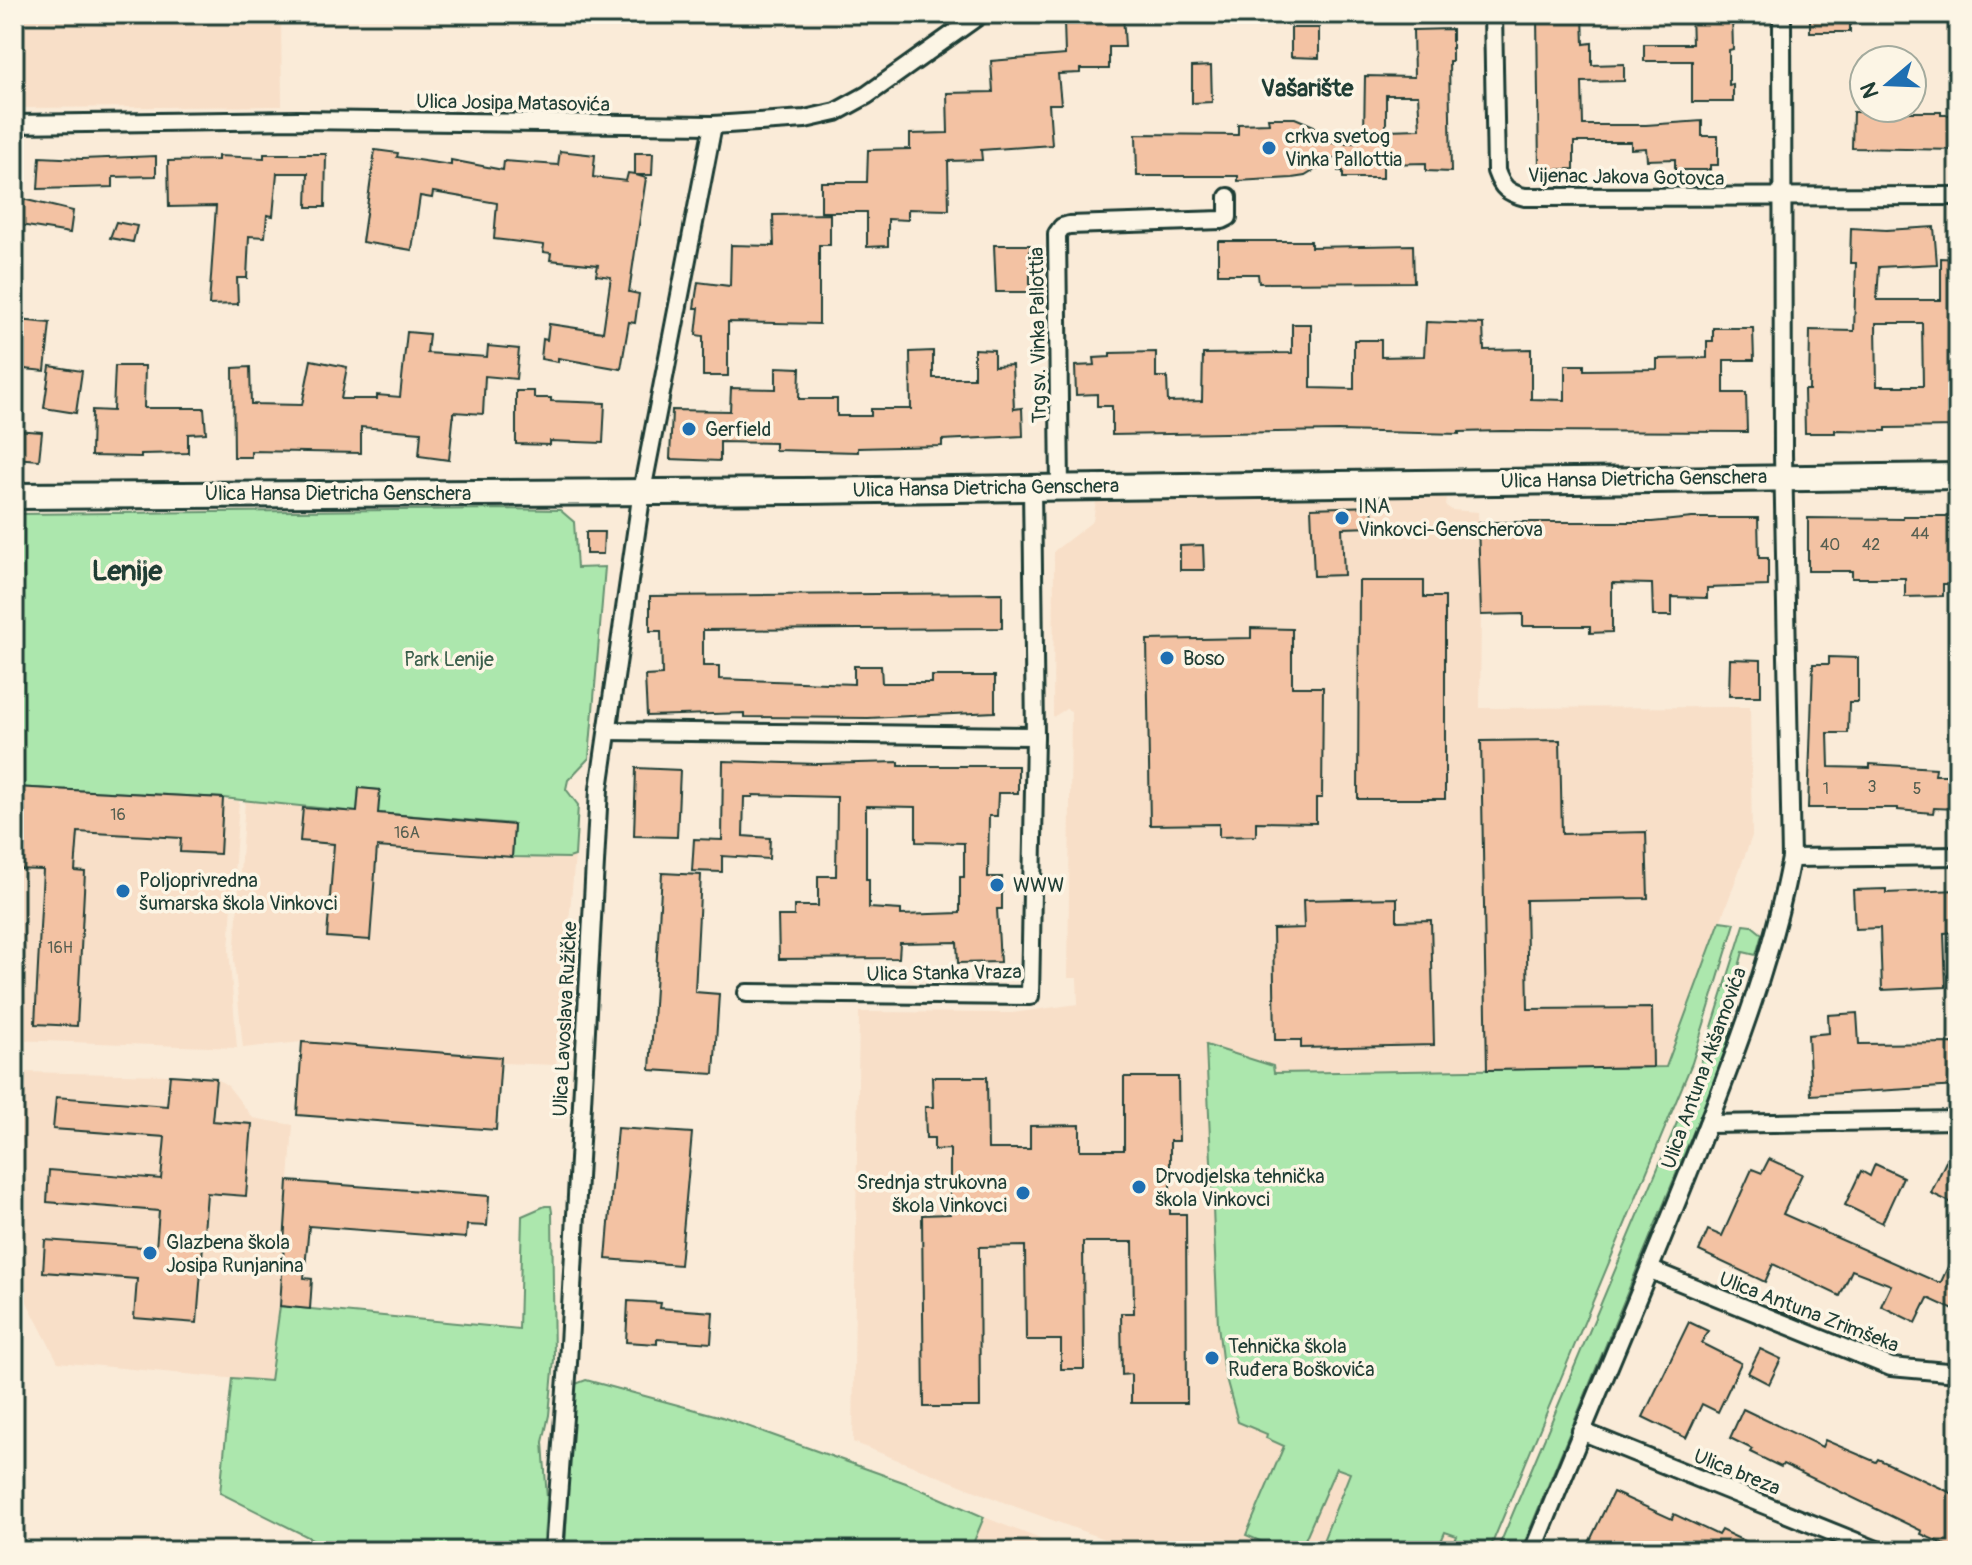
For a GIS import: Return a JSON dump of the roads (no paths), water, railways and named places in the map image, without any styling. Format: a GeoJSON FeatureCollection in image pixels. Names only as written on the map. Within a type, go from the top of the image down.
{"type":"FeatureCollection","features":[{"type":"Feature","properties":{"kind":"main road","name":"Ulica Hansa Dietricha Genschera"},"geometry":{"type":"LineString","coordinates":[[14,496],[1958,476]]}},
{"type":"Feature","properties":{"kind":"street","name":"Ulica Josipa Matasovića"},"geometry":{"type":"LineString","coordinates":[[14,124],[298,120],[713,125],[805,119],[836,112],[867,95],[981,14]]}},
{"type":"Feature","properties":{"kind":"street","name":"Vijenac Jakova Gotovca"},"geometry":{"type":"LineString","coordinates":[[1493,14],[1496,171],[1501,186],[1511,194],[1525,197],[1782,198]]}},
{"type":"Feature","properties":{"kind":"street"},"geometry":{"type":"LineString","coordinates":[[1782,14],[1784,477]]}},
{"type":"Feature","properties":{"kind":"street","name":"Ulica Lavoslava Ružičke"},"geometry":{"type":"LineString","coordinates":[[554,1551],[568,1363],[599,789],[642,491],[713,125]]}},
{"type":"Feature","properties":{"kind":"street"},"geometry":{"type":"LineString","coordinates":[[1782,198],[1958,196]]}},
{"type":"Feature","properties":{"kind":"street","name":"Trg sv. Vinka Pallottia"},"geometry":{"type":"LineString","coordinates":[[1060,487],[1057,234],[1062,227],[1069,225],[1222,220],[1228,217],[1228,197]]}},
{"type":"Feature","properties":{"kind":"street","name":"Ulica Antuna Akšamovića"},"geometry":{"type":"LineString","coordinates":[[1533,1551],[1651,1270],[1744,1030],[1785,890],[1791,858],[1784,477]]}},
{"type":"Feature","properties":{"kind":"street","name":"Ulica Stanka Vraza"},"geometry":{"type":"LineString","coordinates":[[747,993],[1030,996],[1035,736],[1032,487]]}},
{"type":"Feature","properties":{"kind":"street"},"geometry":{"type":"LineString","coordinates":[[608,731],[1035,736]]}},
{"type":"Feature","properties":{"kind":"street"},"geometry":{"type":"LineString","coordinates":[[1791,858],[1958,856]]}},
{"type":"Feature","properties":{"kind":"street"},"geometry":{"type":"LineString","coordinates":[[1708,1124],[1958,1120]]}},
{"type":"Feature","properties":{"kind":"street","name":"Ulica Antuna Zrimšeka"},"geometry":{"type":"LineString","coordinates":[[1651,1270],[1891,1367],[1958,1373]]}},
{"type":"Feature","properties":{"kind":"street","name":"Ulica breza"},"geometry":{"type":"LineString","coordinates":[[1581,1431],[1879,1551]]}},
{"type":"Feature","properties":{"kind":"place","name":"crkva svetog Vinka Pallottia"},"geometry":{"type":"Point","coordinates":[1269,148]}},
{"type":"Feature","properties":{"kind":"place","name":"Gerfield"},"geometry":{"type":"Point","coordinates":[689,429]}},
{"type":"Feature","properties":{"kind":"place","name":"INA Vinkovci-Genscherova"},"geometry":{"type":"Point","coordinates":[1342,518]}},
{"type":"Feature","properties":{"kind":"place","name":"Boso"},"geometry":{"type":"Point","coordinates":[1167,658]}},
{"type":"Feature","properties":{"kind":"place","name":"WWW"},"geometry":{"type":"Point","coordinates":[997,885]}},
{"type":"Feature","properties":{"kind":"place","name":"Poljoprivredna šumarska škola Vinkovci"},"geometry":{"type":"Point","coordinates":[123,891]}},
{"type":"Feature","properties":{"kind":"place","name":"Drvodjelska tehnička škola Vinkovci"},"geometry":{"type":"Point","coordinates":[1139,1187]}},
{"type":"Feature","properties":{"kind":"place","name":"Srednja strukovna škola Vinkovci"},"geometry":{"type":"Point","coordinates":[1023,1193]}},
{"type":"Feature","properties":{"kind":"place","name":"Glazbena škola Josipa Runjanina"},"geometry":{"type":"Point","coordinates":[150,1253]}},
{"type":"Feature","properties":{"kind":"place","name":"Tehnička škola Ruđera Boškovića"},"geometry":{"type":"Point","coordinates":[1212,1358]}},
{"type":"Feature","properties":{"kind":"district","name":"Vašarište"},"geometry":{"type":"Point","coordinates":[1307,88]}},
{"type":"Feature","properties":{"kind":"district","name":"Lenije"},"geometry":{"type":"Point","coordinates":[127,571]}},
{"type":"Feature","properties":{"kind":"park label","name":"Park Lenije"},"geometry":{"type":"Point","coordinates":[449,659]}}]}
